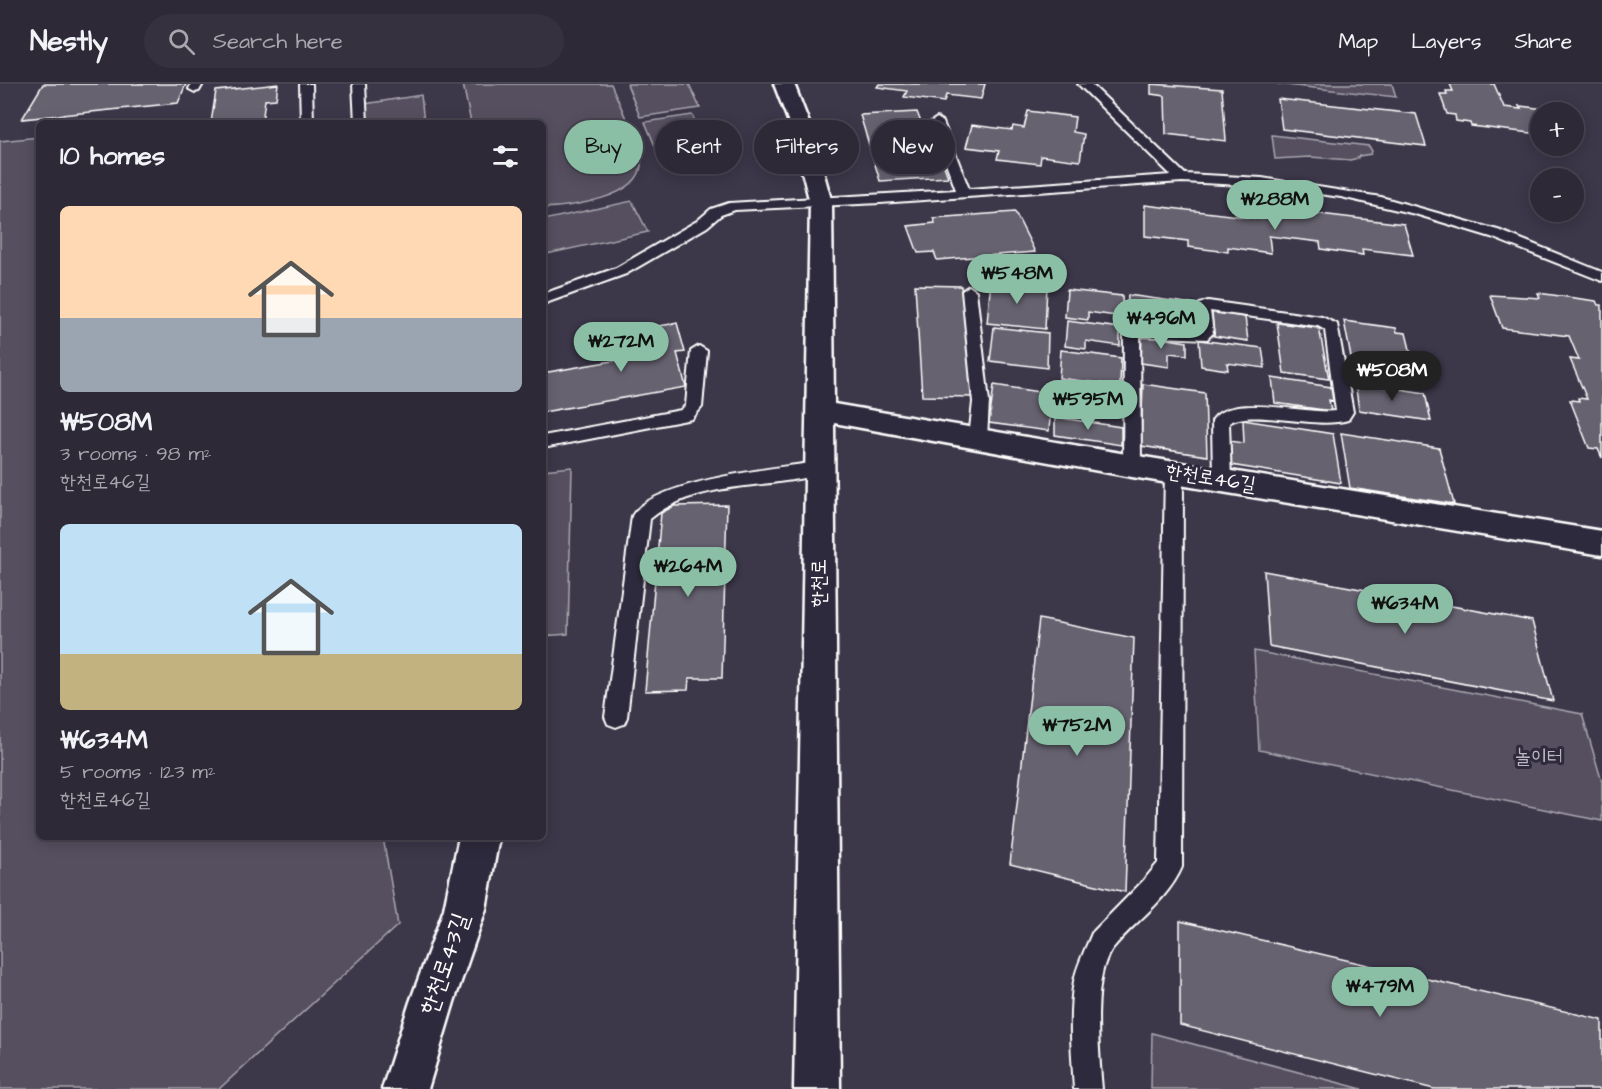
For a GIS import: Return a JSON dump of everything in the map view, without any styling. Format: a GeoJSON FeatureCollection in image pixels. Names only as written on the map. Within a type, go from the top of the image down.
{"type":"FeatureCollection","features":[{"type":"Feature","properties":{"kind":"main road","name":"한천로"},"geometry":{"type":"LineString","coordinates":[[784,84],[805,138],[821,203],[817,1089]]}},
{"type":"Feature","properties":{"kind":"main road","name":"한천로46길"},"geometry":{"type":"LineString","coordinates":[[820,411],[1132,466],[1602,543]]}},
{"type":"Feature","properties":{"kind":"main road","name":"한천로43길"},"geometry":{"type":"LineString","coordinates":[[405,1089],[432,1002],[465,909],[478,840]]}},
{"type":"Feature","properties":{"kind":"lane"},"geometry":{"type":"LineString","coordinates":[[306,84],[307,120]]}},
{"type":"Feature","properties":{"kind":"lane"},"geometry":{"type":"LineString","coordinates":[[359,84],[361,120]]}},
{"type":"Feature","properties":{"kind":"lane"},"geometry":{"type":"LineString","coordinates":[[1084,84],[1182,178]]}},
{"type":"Feature","properties":{"kind":"lane"},"geometry":{"type":"LineString","coordinates":[[955,169],[964,193]]}},
{"type":"Feature","properties":{"kind":"lane"},"geometry":{"type":"LineString","coordinates":[[546,298],[621,271],[724,209],[747,204],[821,203],[1182,178],[1227,178],[1276,183],[1363,198],[1450,219],[1498,235],[1602,277]]}},
{"type":"Feature","properties":{"kind":"lane"},"geometry":{"type":"LineString","coordinates":[[969,291],[981,402],[978,438]]}},
{"type":"Feature","properties":{"kind":"lane"},"geometry":{"type":"LineString","coordinates":[[1132,466],[1132,333],[1147,330],[1203,335],[1205,333],[1202,308],[1208,306],[1322,321],[1332,327],[1345,412],[1342,416],[1318,418],[1228,413],[1220,421],[1222,480]]}},
{"type":"Feature","properties":{"kind":"lane"},"geometry":{"type":"LineString","coordinates":[[546,441],[686,415],[694,407],[699,351]]}},
{"type":"Feature","properties":{"kind":"lane"},"geometry":{"type":"LineString","coordinates":[[616,717],[641,516],[646,508],[664,499],[754,477],[819,468]]}},
{"type":"Feature","properties":{"kind":"lane"},"geometry":{"type":"LineString","coordinates":[[1088,1089],[1085,1043],[1087,981],[1101,942],[1153,889],[1170,867],[1173,472]]}},
{"type":"Feature","properties":{"kind":"green space"},"geometry":{"type":"Polygon","coordinates":[[[463,84],[611,84],[627,120],[564,120],[564,174],[638,174],[630,184],[602,198],[546,208],[546,120],[470,120],[463,84]]]}},
{"type":"Feature","properties":{"kind":"green space"},"geometry":{"type":"Polygon","coordinates":[[[627,84],[689,84],[700,108],[640,117],[627,84]]]}},
{"type":"Feature","properties":{"kind":"green space"},"geometry":{"type":"Polygon","coordinates":[[[1277,84],[1392,84],[1396,97],[1277,84]]]}},
{"type":"Feature","properties":{"kind":"green space"},"geometry":{"type":"Polygon","coordinates":[[[421,95],[424,120],[367,120],[365,104],[421,95]]]}},
{"type":"Feature","properties":{"kind":"green space"},"geometry":{"type":"Polygon","coordinates":[[[692,115],[694,120],[658,120],[692,115]]]}},
{"type":"Feature","properties":{"kind":"green space"},"geometry":{"type":"Polygon","coordinates":[[[655,121],[655,146],[645,122],[655,121]]]}},
{"type":"Feature","properties":{"kind":"green space"},"geometry":{"type":"Polygon","coordinates":[[[1272,135],[1369,146],[1372,151],[1371,154],[1350,160],[1310,157],[1275,159],[1272,135]]]}},
{"type":"Feature","properties":{"kind":"green space"},"geometry":{"type":"Polygon","coordinates":[[[36,137],[36,840],[384,840],[398,925],[219,1089],[0,1089],[0,141],[36,137]]]}},
{"type":"Feature","properties":{"kind":"green space"},"geometry":{"type":"Polygon","coordinates":[[[632,201],[648,232],[547,254],[546,219],[632,201]]]}},
{"type":"Feature","properties":{"kind":"green space"},"geometry":{"type":"Polygon","coordinates":[[[572,467],[568,634],[546,636],[546,470],[572,467]]]}},
{"type":"Feature","properties":{"kind":"green space","name":"놀이터"},"geometry":{"type":"Polygon","coordinates":[[[1254,651],[1582,714],[1602,782],[1602,821],[1259,750],[1254,651]]]}},
{"type":"Feature","properties":{"kind":"green space"},"geometry":{"type":"Polygon","coordinates":[[[1152,1033],[1362,1089],[1151,1089],[1152,1033]]]}},
{"type":"Feature","properties":{"kind":"building"},"geometry":{"type":"Polygon","coordinates":[[[43,84],[186,84],[178,103],[22,119],[43,84]]]}},
{"type":"Feature","properties":{"kind":"building"},"geometry":{"type":"Polygon","coordinates":[[[278,84],[276,99],[265,100],[262,120],[211,120],[216,91],[278,84]]]}},
{"type":"Feature","properties":{"kind":"building"},"geometry":{"type":"Polygon","coordinates":[[[879,84],[985,84],[981,99],[946,95],[944,102],[904,97],[907,91],[877,87],[879,84]]]}},
{"type":"Feature","properties":{"kind":"building"},"geometry":{"type":"Polygon","coordinates":[[[1151,84],[1222,89],[1226,141],[1166,134],[1165,96],[1151,94],[1151,84]]]}},
{"type":"Feature","properties":{"kind":"building"},"geometry":{"type":"Polygon","coordinates":[[[1450,84],[1494,84],[1504,107],[1521,109],[1519,106],[1530,107],[1530,133],[1471,126],[1470,123],[1456,121],[1455,115],[1447,114],[1440,94],[1453,91],[1450,84]]]}},
{"type":"Feature","properties":{"kind":"building"},"geometry":{"type":"Polygon","coordinates":[[[1278,99],[1416,114],[1426,146],[1282,129],[1278,99]]]}},
{"type":"Feature","properties":{"kind":"building"},"geometry":{"type":"Polygon","coordinates":[[[1028,111],[1075,117],[1073,132],[1084,134],[1080,161],[1041,156],[1040,164],[997,159],[999,151],[966,147],[972,125],[1012,130],[1013,126],[1024,128],[1028,111]]]}},
{"type":"Feature","properties":{"kind":"building"},"geometry":{"type":"Polygon","coordinates":[[[917,112],[920,120],[871,120],[871,151],[860,115],[917,112]]]}},
{"type":"Feature","properties":{"kind":"building"},"geometry":{"type":"Polygon","coordinates":[[[878,174],[947,174],[948,177],[880,181],[878,174]]]}},
{"type":"Feature","properties":{"kind":"building"},"geometry":{"type":"Polygon","coordinates":[[[1145,205],[1263,219],[1261,207],[1404,224],[1413,255],[1362,249],[1363,255],[1321,249],[1320,242],[1269,236],[1271,253],[1228,247],[1228,252],[1188,247],[1188,241],[1145,236],[1145,205]]]}},
{"type":"Feature","properties":{"kind":"building"},"geometry":{"type":"Polygon","coordinates":[[[1015,212],[1035,252],[937,260],[934,252],[918,253],[908,226],[935,223],[933,218],[1015,212]]]}},
{"type":"Feature","properties":{"kind":"building"},"geometry":{"type":"Polygon","coordinates":[[[991,280],[1047,286],[1045,329],[987,323],[991,280]]]}},
{"type":"Feature","properties":{"kind":"building"},"geometry":{"type":"Polygon","coordinates":[[[915,285],[961,286],[973,397],[922,396],[915,285]]]}},
{"type":"Feature","properties":{"kind":"building"},"geometry":{"type":"Polygon","coordinates":[[[1067,290],[1122,296],[1123,317],[1088,312],[1088,320],[1065,317],[1067,290]]]}},
{"type":"Feature","properties":{"kind":"building"},"geometry":{"type":"Polygon","coordinates":[[[1538,293],[1596,301],[1598,305],[1602,305],[1602,458],[1598,449],[1589,448],[1570,400],[1587,399],[1570,359],[1579,360],[1569,336],[1502,328],[1490,295],[1540,298],[1538,293]]]}},
{"type":"Feature","properties":{"kind":"building"},"geometry":{"type":"Polygon","coordinates":[[[1128,295],[1193,304],[1194,330],[1174,327],[1174,323],[1147,319],[1147,314],[1127,311],[1128,295]]]}},
{"type":"Feature","properties":{"kind":"building"},"geometry":{"type":"Polygon","coordinates":[[[1212,312],[1245,317],[1248,341],[1214,336],[1212,312]]]}},
{"type":"Feature","properties":{"kind":"building"},"geometry":{"type":"Polygon","coordinates":[[[1067,321],[1120,328],[1120,346],[1086,341],[1086,349],[1065,346],[1067,321]]]}},
{"type":"Feature","properties":{"kind":"building"},"geometry":{"type":"Polygon","coordinates":[[[1344,321],[1396,328],[1397,332],[1406,333],[1419,386],[1397,383],[1395,374],[1353,368],[1344,321]]]}},
{"type":"Feature","properties":{"kind":"building"},"geometry":{"type":"Polygon","coordinates":[[[677,323],[685,352],[677,353],[686,387],[546,411],[546,372],[636,357],[633,342],[643,341],[640,329],[677,323]]]}},
{"type":"Feature","properties":{"kind":"building"},"geometry":{"type":"Polygon","coordinates":[[[1277,323],[1319,328],[1329,379],[1284,373],[1277,323]]]}},
{"type":"Feature","properties":{"kind":"building"},"geometry":{"type":"Polygon","coordinates":[[[994,327],[1048,333],[1047,368],[990,361],[994,327]]]}},
{"type":"Feature","properties":{"kind":"building"},"geometry":{"type":"Polygon","coordinates":[[[1142,335],[1187,342],[1187,355],[1169,353],[1169,367],[1141,363],[1142,335]]]}},
{"type":"Feature","properties":{"kind":"building"},"geometry":{"type":"Polygon","coordinates":[[[1199,340],[1262,348],[1265,368],[1227,363],[1228,370],[1201,366],[1199,340]]]}},
{"type":"Feature","properties":{"kind":"building"},"geometry":{"type":"Polygon","coordinates":[[[1061,350],[1121,358],[1120,386],[1059,378],[1061,350]]]}},
{"type":"Feature","properties":{"kind":"building"},"geometry":{"type":"Polygon","coordinates":[[[1272,378],[1331,387],[1333,401],[1329,400],[1331,411],[1275,403],[1272,378]]]}},
{"type":"Feature","properties":{"kind":"building"},"geometry":{"type":"Polygon","coordinates":[[[1355,382],[1425,393],[1431,421],[1359,410],[1355,382]]]}},
{"type":"Feature","properties":{"kind":"building"},"geometry":{"type":"Polygon","coordinates":[[[1064,383],[1123,391],[1123,410],[1112,408],[1112,415],[1096,412],[1096,419],[1062,414],[1064,383]]]}},
{"type":"Feature","properties":{"kind":"building"},"geometry":{"type":"Polygon","coordinates":[[[1143,384],[1205,393],[1207,456],[1141,446],[1143,384]]]}},
{"type":"Feature","properties":{"kind":"building"},"geometry":{"type":"Polygon","coordinates":[[[994,385],[1052,394],[1049,431],[989,423],[994,385]]]}},
{"type":"Feature","properties":{"kind":"building"},"geometry":{"type":"Polygon","coordinates":[[[1055,417],[1121,427],[1121,445],[1055,435],[1055,417]]]}},
{"type":"Feature","properties":{"kind":"building"},"geometry":{"type":"Polygon","coordinates":[[[1243,420],[1333,434],[1341,483],[1231,465],[1230,441],[1244,443],[1243,420]]]}},
{"type":"Feature","properties":{"kind":"building"},"geometry":{"type":"Polygon","coordinates":[[[1341,433],[1439,448],[1454,504],[1350,488],[1341,433]]]}},
{"type":"Feature","properties":{"kind":"building"},"geometry":{"type":"Polygon","coordinates":[[[727,505],[722,678],[689,678],[688,690],[645,691],[661,513],[674,506],[727,505]]]}},
{"type":"Feature","properties":{"kind":"building"},"geometry":{"type":"Polygon","coordinates":[[[1264,571],[1532,621],[1553,701],[1269,646],[1264,571]]]}},
{"type":"Feature","properties":{"kind":"building"},"geometry":{"type":"Polygon","coordinates":[[[1039,619],[1134,638],[1125,892],[1010,864],[1039,619]]]}},
{"type":"Feature","properties":{"kind":"building"},"geometry":{"type":"Polygon","coordinates":[[[1180,921],[1602,1020],[1602,1089],[1434,1089],[1180,1025],[1180,921]]]}}]}
